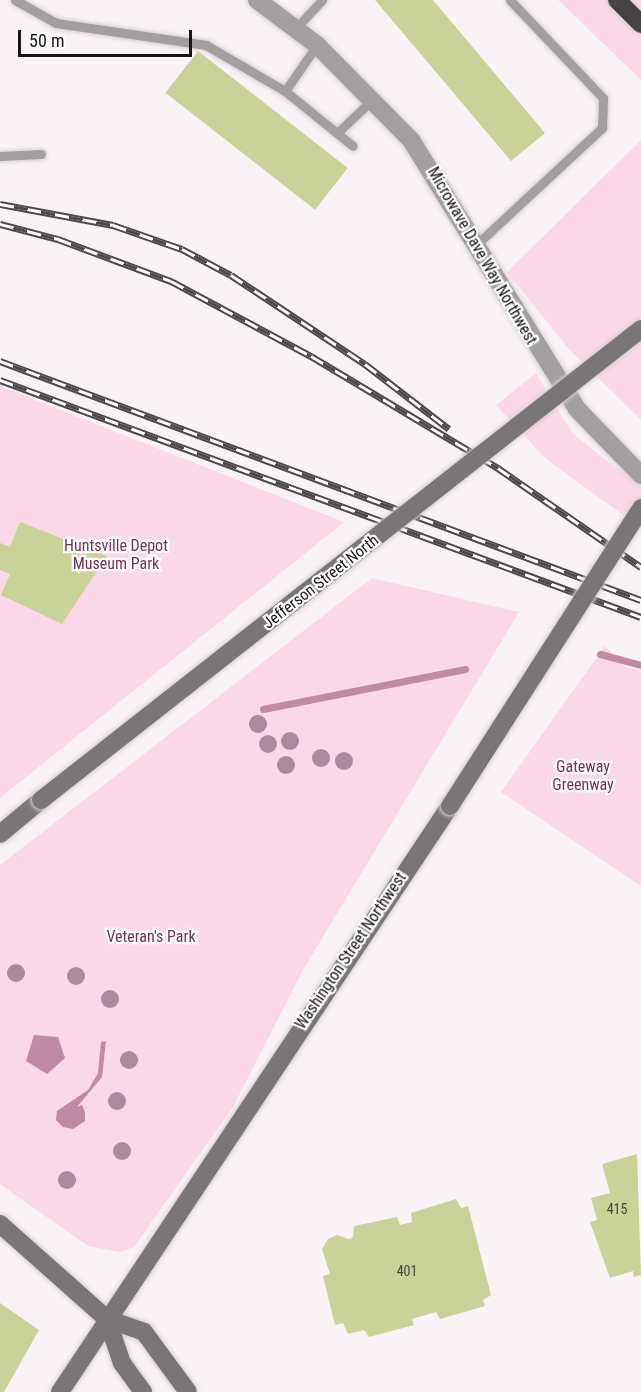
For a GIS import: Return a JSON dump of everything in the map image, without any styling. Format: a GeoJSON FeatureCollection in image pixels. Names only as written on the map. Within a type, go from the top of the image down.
{"type":"FeatureCollection","features":[{"type":"Feature","properties":{"kind":"highway"},"geometry":{"type":"LineString","coordinates":[[617,0],[641,24]]}},
{"type":"Feature","properties":{"kind":"main road","name":"Jefferson Street North"},"geometry":{"type":"LineString","coordinates":[[0,834],[641,329]]}},
{"type":"Feature","properties":{"kind":"main road","name":"Washington Street Northwest"},"geometry":{"type":"LineString","coordinates":[[60,1392],[450,806],[641,508]]}},
{"type":"Feature","properties":{"kind":"main road"},"geometry":{"type":"LineString","coordinates":[[0,1224],[107,1319],[144,1332],[188,1392]]}},
{"type":"Feature","properties":{"kind":"main road"},"geometry":{"type":"LineString","coordinates":[[107,1319],[122,1363],[143,1392]]}},
{"type":"Feature","properties":{"kind":"street","name":"Microwave Dave Way Northwest"},"geometry":{"type":"LineString","coordinates":[[257,0],[317,45],[374,99],[430,167],[577,409],[641,475]]}},
{"type":"Feature","properties":{"kind":"lane"},"geometry":{"type":"LineString","coordinates":[[15,0],[56,23],[206,45],[285,91],[352,146]]}},
{"type":"Feature","properties":{"kind":"lane"},"geometry":{"type":"LineString","coordinates":[[295,29],[322,0]]}},
{"type":"Feature","properties":{"kind":"lane"},"geometry":{"type":"LineString","coordinates":[[477,244],[602,128],[603,98],[510,0]]}},
{"type":"Feature","properties":{"kind":"lane"},"geometry":{"type":"LineString","coordinates":[[285,91],[317,45]]}},
{"type":"Feature","properties":{"kind":"lane"},"geometry":{"type":"LineString","coordinates":[[337,133],[374,99]]}},
{"type":"Feature","properties":{"kind":"lane"},"geometry":{"type":"LineString","coordinates":[[0,156],[41,154]]}},
{"type":"Feature","properties":{"kind":"green space"},"geometry":{"type":"Polygon","coordinates":[[[558,0],[641,0],[641,80],[558,0]]]}},
{"type":"Feature","properties":{"kind":"green space"},"geometry":{"type":"Polygon","coordinates":[[[641,140],[641,420],[568,348],[507,272],[641,140]]]}},
{"type":"Feature","properties":{"kind":"green space"},"geometry":{"type":"Polygon","coordinates":[[[536,373],[573,434],[641,487],[641,528],[546,459],[496,405],[536,373]]]}},
{"type":"Feature","properties":{"kind":"green space","name":"Huntsville Depot Museum Park"},"geometry":{"type":"Polygon","coordinates":[[[0,386],[344,522],[0,798],[0,386]]]}},
{"type":"Feature","properties":{"kind":"green space","name":"Veteran's Park"},"geometry":{"type":"Polygon","coordinates":[[[372,578],[519,612],[303,970],[233,1107],[134,1247],[120,1252],[88,1246],[0,1184],[0,865],[372,578]]]}},
{"type":"Feature","properties":{"kind":"green space","name":"Gateway Greenway"},"geometry":{"type":"Polygon","coordinates":[[[605,646],[623,666],[641,671],[641,886],[501,792],[605,646]]]}},
{"type":"Feature","properties":{"kind":"shaded area"},"geometry":{"type":"Polygon","coordinates":[[[34,1035],[58,1037],[65,1058],[47,1074],[26,1061],[34,1035]]]}},
{"type":"Feature","properties":{"kind":"shaded area"},"geometry":{"type":"Polygon","coordinates":[[[106,1041],[102,1077],[77,1107],[82,1105],[85,1121],[73,1129],[63,1127],[56,1120],[57,1111],[88,1090],[98,1073],[101,1042],[106,1041]]]}},
{"type":"Feature","properties":{"kind":"building"},"geometry":{"type":"Polygon","coordinates":[[[375,0],[433,0],[545,133],[511,161],[375,0]]]}},
{"type":"Feature","properties":{"kind":"building"},"geometry":{"type":"Polygon","coordinates":[[[198,51],[348,168],[315,210],[165,93],[198,51]]]}},
{"type":"Feature","properties":{"kind":"building"},"geometry":{"type":"Polygon","coordinates":[[[20,522],[107,556],[62,624],[1,595],[10,574],[0,570],[0,543],[10,547],[20,522]]]}},
{"type":"Feature","properties":{"kind":"building"},"geometry":{"type":"Polygon","coordinates":[[[637,1154],[641,1275],[634,1277],[633,1271],[610,1278],[590,1222],[597,1220],[591,1198],[610,1193],[602,1164],[637,1154]]]}},
{"type":"Feature","properties":{"kind":"building"},"geometry":{"type":"Polygon","coordinates":[[[456,1199],[461,1208],[468,1206],[491,1295],[483,1300],[485,1306],[440,1319],[436,1312],[412,1319],[414,1325],[369,1337],[364,1330],[348,1334],[343,1323],[335,1325],[323,1276],[330,1274],[322,1249],[328,1239],[337,1235],[349,1239],[353,1237],[354,1226],[397,1217],[400,1225],[412,1222],[411,1213],[456,1199]]]}},
{"type":"Feature","properties":{"kind":"building"},"geometry":{"type":"Polygon","coordinates":[[[0,1303],[39,1330],[4,1392],[0,1392],[0,1303]]]}},
{"type":"Feature","properties":{"kind":"waterway"},"geometry":{"type":"LineString","coordinates":[[600,654],[641,665]]}},
{"type":"Feature","properties":{"kind":"waterway"},"geometry":{"type":"LineString","coordinates":[[263,709],[465,669]]}},
{"type":"Feature","properties":{"kind":"railway"},"geometry":{"type":"LineString","coordinates":[[0,204],[113,225],[182,249],[231,275],[365,364],[449,429]]}},
{"type":"Feature","properties":{"kind":"railway"},"geometry":{"type":"LineString","coordinates":[[0,224],[58,239],[171,281],[311,356],[498,468],[641,567]]}},
{"type":"Feature","properties":{"kind":"railway"},"geometry":{"type":"LineString","coordinates":[[0,361],[641,600]]}},
{"type":"Feature","properties":{"kind":"railway"},"geometry":{"type":"LineString","coordinates":[[0,380],[641,617]]}}]}
